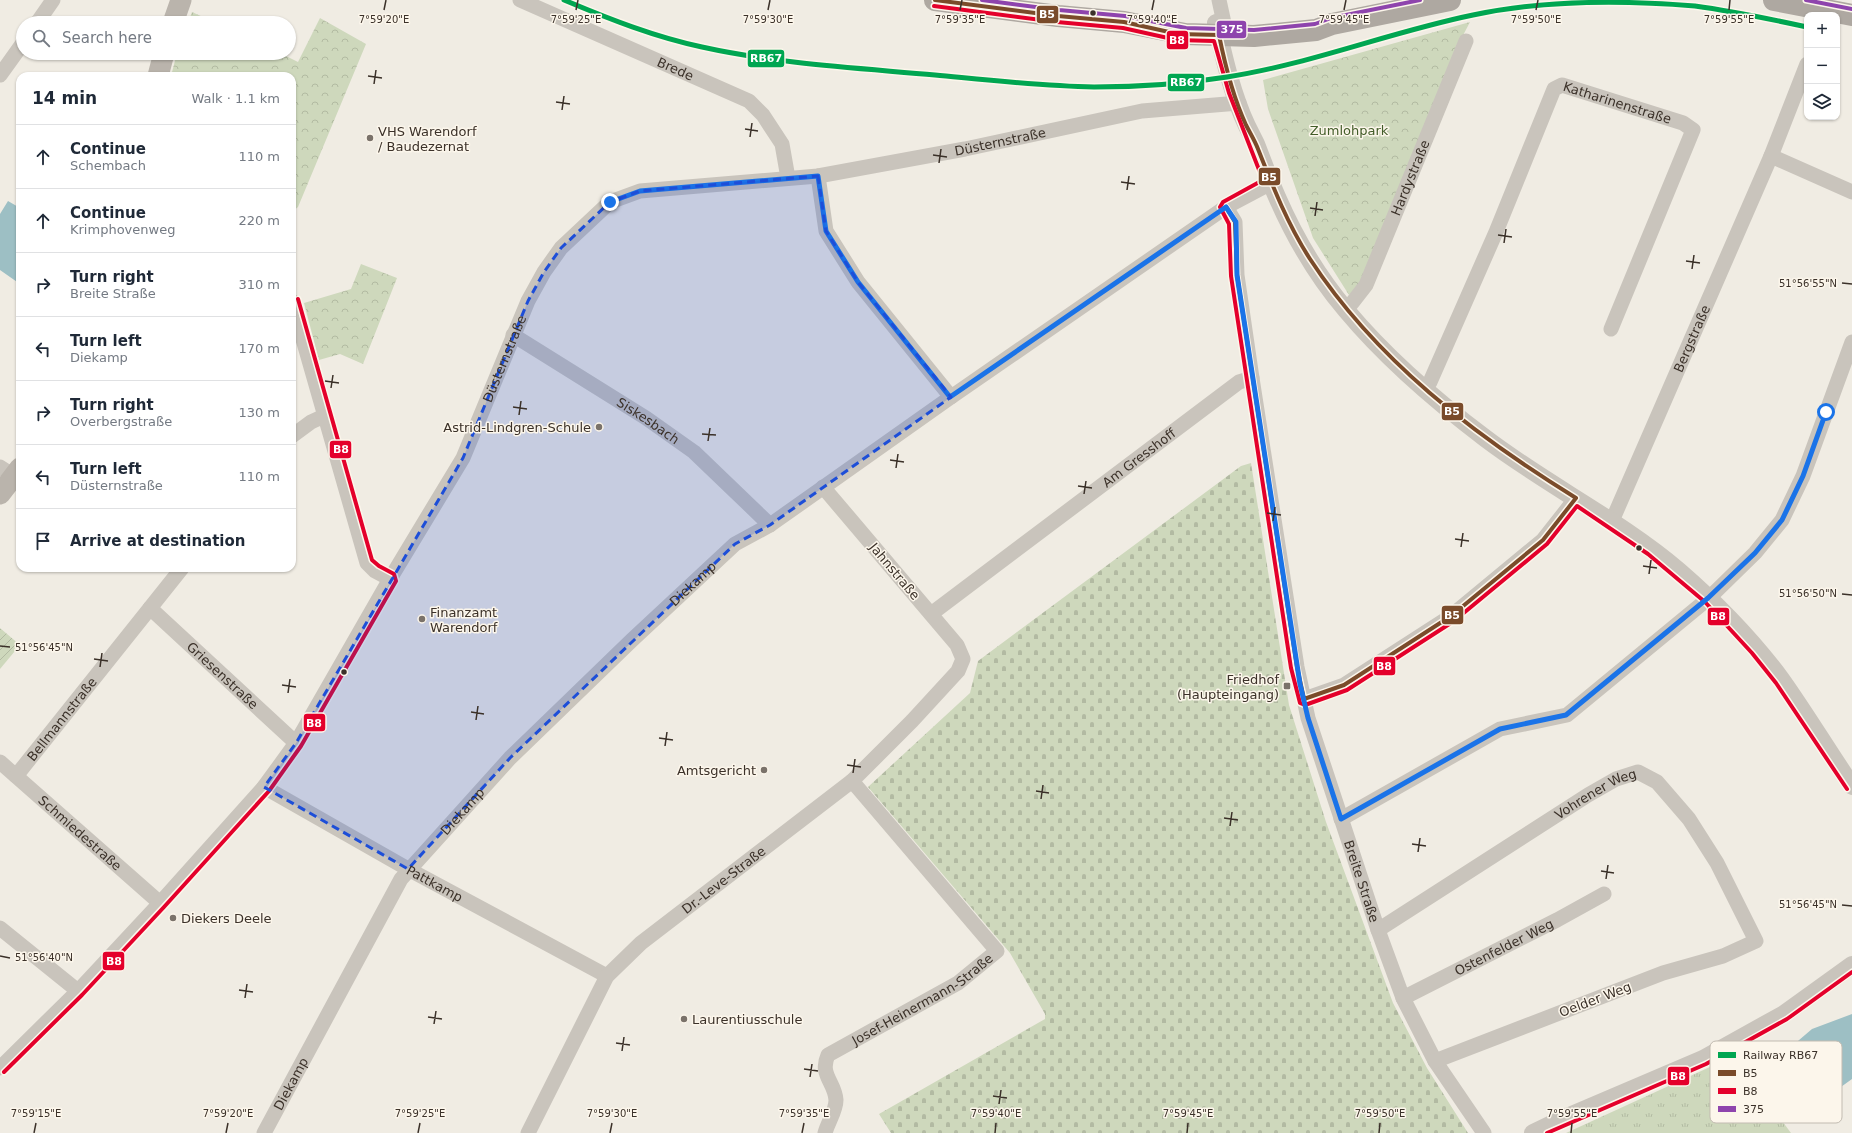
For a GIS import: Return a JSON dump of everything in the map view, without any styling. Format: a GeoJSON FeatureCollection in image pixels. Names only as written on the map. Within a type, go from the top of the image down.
{"type":"FeatureCollection","features":[{"type":"Feature","properties":{"kind":"main road"},"geometry":{"type":"LineString","coordinates":[[175,16],[181,0]]}},
{"type":"Feature","properties":{"kind":"main road"},"geometry":{"type":"LineString","coordinates":[[935,0],[1058,16],[1124,22],[1178,34],[1221,29],[1254,36],[1316,30],[1332,24],[1450,0]]}},
{"type":"Feature","properties":{"kind":"main road"},"geometry":{"type":"LineString","coordinates":[[1774,0],[1852,15]]}},
{"type":"Feature","properties":{"kind":"main road"},"geometry":{"type":"LineString","coordinates":[[159,72],[162,60]]}},
{"type":"Feature","properties":{"kind":"main road"},"geometry":{"type":"LineString","coordinates":[[0,494],[11,471]]}},
{"type":"Feature","properties":{"kind":"street"},"geometry":{"type":"LineString","coordinates":[[42,16],[53,0]]}},
{"type":"Feature","properties":{"kind":"street","name":"Brede"},"geometry":{"type":"LineString","coordinates":[[520,0],[749,100],[763,115],[782,144],[788,178]]}},
{"type":"Feature","properties":{"kind":"street"},"geometry":{"type":"LineString","coordinates":[[1211,0],[1252,124],[1256,143]]}},
{"type":"Feature","properties":{"kind":"street"},"geometry":{"type":"LineString","coordinates":[[1219,0],[1225,62],[1246,125],[1256,143],[1271,183],[1309,258],[1346,309],[1384,350],[1425,388],[1485,438],[1548,482],[1612,521],[1652,549],[1708,598],[1757,649],[1781,679],[1852,786]]}},
{"type":"Feature","properties":{"kind":"street","name":"Hardystraße"},"geometry":{"type":"LineString","coordinates":[[1346,309],[1366,285],[1466,41]]}},
{"type":"Feature","properties":{"kind":"street"},"geometry":{"type":"LineString","coordinates":[[0,75],[16,53]]}},
{"type":"Feature","properties":{"kind":"street","name":"Bergstraße"},"geometry":{"type":"LineString","coordinates":[[1612,521],[1771,156],[1804,72]]}},
{"type":"Feature","properties":{"kind":"street","name":"Katharinenstraße"},"geometry":{"type":"LineString","coordinates":[[1425,388],[1430,382],[1496,232],[1554,89],[1562,85],[1683,123],[1693,130],[1611,329]]}},
{"type":"Feature","properties":{"kind":"street","name":"Düsternstraße"},"geometry":{"type":"LineString","coordinates":[[0,1068],[78,991],[160,903],[264,787],[296,743],[390,580],[463,458],[513,335],[537,284],[561,248],[610,202],[640,191],[818,176],[965,149],[1142,111],[1239,103]]}},
{"type":"Feature","properties":{"kind":"street"},"geometry":{"type":"LineString","coordinates":[[1771,156],[1852,192]]}},
{"type":"Feature","properties":{"kind":"street"},"geometry":{"type":"LineString","coordinates":[[818,176],[826,231],[858,282],[950,397]]}},
{"type":"Feature","properties":{"kind":"street","name":"Diekamp"},"geometry":{"type":"LineString","coordinates":[[264,1133],[397,886],[408,869],[510,758],[632,640],[735,544],[770,525],[950,397],[1226,207],[1271,183]]}},
{"type":"Feature","properties":{"kind":"street","name":"Breite Straße"},"geometry":{"type":"LineString","coordinates":[[1226,207],[1236,222],[1237,275],[1297,667],[1304,699],[1341,819],[1378,930],[1403,998],[1435,1061],[1484,1133]]}},
{"type":"Feature","properties":{"kind":"street"},"geometry":{"type":"LineString","coordinates":[[296,315],[367,563],[375,571],[390,580]]}},
{"type":"Feature","properties":{"kind":"street","name":"Siskesbach"},"geometry":{"type":"LineString","coordinates":[[513,335],[646,418],[694,452],[770,525]]}},
{"type":"Feature","properties":{"kind":"street"},"geometry":{"type":"LineString","coordinates":[[1341,819],[1500,729],[1566,715],[1708,598],[1755,553],[1782,520],[1803,476],[1852,342]]}},
{"type":"Feature","properties":{"kind":"street","name":"Am Gresshoff"},"geometry":{"type":"LineString","coordinates":[[931,614],[1239,382],[1252,378]]}},
{"type":"Feature","properties":{"kind":"street"},"geometry":{"type":"LineString","coordinates":[[296,433],[311,422],[324,416]]}},
{"type":"Feature","properties":{"kind":"street","name":"Jahnstraße"},"geometry":{"type":"LineString","coordinates":[[823,487],[957,645],[963,659]]}},
{"type":"Feature","properties":{"kind":"street"},"geometry":{"type":"LineString","coordinates":[[1304,699],[1344,685],[1451,616],[1543,540],[1576,498]]}},
{"type":"Feature","properties":{"kind":"street","name":"Bellmannstraße"},"geometry":{"type":"LineString","coordinates":[[16,776],[179,572]]}},
{"type":"Feature","properties":{"kind":"street","name":"Griesenstraße"},"geometry":{"type":"LineString","coordinates":[[150,608],[296,743]]}},
{"type":"Feature","properties":{"kind":"street","name":"Dr.-Leve-Straße"},"geometry":{"type":"LineString","coordinates":[[528,1133],[607,976],[641,943],[852,781],[917,716],[958,670],[963,659]]}},
{"type":"Feature","properties":{"kind":"street","name":"Schmiedestraße"},"geometry":{"type":"LineString","coordinates":[[0,762],[160,903]]}},
{"type":"Feature","properties":{"kind":"street","name":"Vohrener Weg"},"geometry":{"type":"LineString","coordinates":[[1378,930],[1588,795],[1616,779],[1638,772],[1657,782],[1689,819],[1717,863],[1756,941]]}},
{"type":"Feature","properties":{"kind":"street","name":"Josef-Heinermann-Straße"},"geometry":{"type":"LineString","coordinates":[[825,1133],[835,1107],[836,1100],[825,1071],[825,1062],[828,1055],[958,983],[997,951],[852,781]]}},
{"type":"Feature","properties":{"kind":"street","name":"Pattkamp"},"geometry":{"type":"LineString","coordinates":[[264,787],[408,869],[607,976]]}},
{"type":"Feature","properties":{"kind":"street","name":"Ostenfelder Weg"},"geometry":{"type":"LineString","coordinates":[[1403,998],[1557,920],[1604,894]]}},
{"type":"Feature","properties":{"kind":"street"},"geometry":{"type":"LineString","coordinates":[[0,928],[78,991]]}},
{"type":"Feature","properties":{"kind":"street","name":"Oelder Weg"},"geometry":{"type":"LineString","coordinates":[[1435,1061],[1663,973],[1723,956],[1756,941]]}},
{"type":"Feature","properties":{"kind":"street"},"geometry":{"type":"LineString","coordinates":[[1735,1041],[1784,1014],[1852,965]]}},
{"type":"Feature","properties":{"kind":"street"},"geometry":{"type":"LineString","coordinates":[[1533,1133],[1710,1055]]}},
{"type":"Feature","properties":{"kind":"highlighted area"},"geometry":{"type":"Polygon","coordinates":[[[818,176],[826,231],[858,282],[951,397],[770,525],[735,544],[510,758],[408,869],[264,787],[296,743],[463,458],[528,301],[544,272],[561,248],[610,202],[640,191],[818,176]]]}},
{"type":"Feature","properties":{"kind":"green space"},"geometry":{"type":"Polygon","coordinates":[[[192,12],[201,16],[191,16],[192,12]]]}},
{"type":"Feature","properties":{"kind":"green space"},"geometry":{"type":"Polygon","coordinates":[[[320,18],[366,44],[296,209],[296,72],[172,72],[175,60],[294,60],[298,62],[320,18]]]}},
{"type":"Feature","properties":{"kind":"green space","name":"Zumlohpark"},"geometry":{"type":"Polygon","coordinates":[[[1470,22],[1459,43],[1363,283],[1349,295],[1313,238],[1268,109],[1263,80],[1470,22]]]}},
{"type":"Feature","properties":{"kind":"green space"},"geometry":{"type":"Polygon","coordinates":[[[361,264],[397,278],[363,364],[340,354],[319,360],[304,303],[351,289],[361,264]]]}},
{"type":"Feature","properties":{"kind":"green space"},"geometry":{"type":"Polygon","coordinates":[[[1251,463],[1289,705],[1326,822],[1393,1003],[1427,1068],[1468,1133],[891,1133],[879,1114],[1045,1019],[1045,1014],[1010,953],[868,787],[970,693],[978,661],[1241,466],[1251,463]]]}},
{"type":"Feature","properties":{"kind":"green space"},"geometry":{"type":"Polygon","coordinates":[[[0,628],[20,645],[0,669],[0,628]]]}},
{"type":"Feature","properties":{"kind":"green space"},"geometry":{"type":"Polygon","coordinates":[[[1710,1067],[1710,1123],[1784,1123],[1791,1133],[1566,1133],[1710,1067]]]}},
{"type":"Feature","properties":{"kind":"water"},"geometry":{"type":"Polygon","coordinates":[[[8,201],[16,206],[16,281],[0,270],[0,214],[8,201]]]}},
{"type":"Feature","properties":{"kind":"water"},"geometry":{"type":"Polygon","coordinates":[[[1852,1014],[1852,1079],[1842,1086],[1842,1041],[1798,1041],[1812,1029],[1852,1014]]]}},
{"type":"Feature","properties":{"kind":"rail line","name":"RB67"},"geometry":{"type":"LineString","coordinates":[[564,0],[615,21],[650,33],[684,43],[760,58],[848,68],[1034,84],[1094,87],[1160,85],[1227,77],[1289,64],[1442,22],[1527,6],[1611,2],[1695,6],[1804,26]]}},
{"type":"Feature","properties":{"kind":"transit line","name":"B5"},"geometry":{"type":"LineString","coordinates":[[935,0],[1058,16],[1124,22],[1178,34],[1219,35]]}},
{"type":"Feature","properties":{"kind":"transit line","name":"375"},"geometry":{"type":"LineString","coordinates":[[982,0],[1059,10],[1125,16],[1186,28],[1254,30],[1315,24],[1331,18],[1420,0]]}},
{"type":"Feature","properties":{"kind":"transit line","name":"375"},"geometry":{"type":"LineString","coordinates":[[1806,0],[1852,9]]}},
{"type":"Feature","properties":{"kind":"transit line","name":"B8"},"geometry":{"type":"LineString","coordinates":[[934,6],[1057,22],[1123,28],[1177,40],[1214,41],[1229,93],[1263,180],[1223,202],[1220,207],[1229,224],[1231,276],[1291,668],[1300,703],[1305,705],[1347,690],[1454,621],[1547,544],[1577,506],[1648,554],[1705,602],[1752,653],[1776,683],[1847,789]]}},
{"type":"Feature","properties":{"kind":"transit line","name":"B5"},"geometry":{"type":"LineString","coordinates":[[1219,35],[1233,92],[1281,206],[1302,246],[1336,296],[1365,330],[1396,362],[1430,393],[1464,421],[1501,448],[1576,498]]}},
{"type":"Feature","properties":{"kind":"transit line","name":"B5"},"geometry":{"type":"LineString","coordinates":[[1226,207],[1235,222],[1237,275],[1297,667],[1304,699]]}},
{"type":"Feature","properties":{"kind":"transit line","name":"B8"},"geometry":{"type":"LineString","coordinates":[[4,1072],[82,995],[269,791],[301,746],[396,581],[394,574],[379,566],[372,560],[298,299]]}},
{"type":"Feature","properties":{"kind":"transit line","name":"B5"},"geometry":{"type":"LineString","coordinates":[[1304,699],[1344,685],[1451,616],[1543,540],[1576,498]]}},
{"type":"Feature","properties":{"kind":"transit line","name":"B8"},"geometry":{"type":"LineString","coordinates":[[1747,1041],[1787,1019],[1852,972]]}},
{"type":"Feature","properties":{"kind":"transit line","name":"B8"},"geometry":{"type":"LineString","coordinates":[[1547,1133],[1710,1062]]}},
{"type":"Feature","properties":{"kind":"place","name":"VHS Warendorf / Baudezernat"},"geometry":{"type":"Point","coordinates":[370,138]}},
{"type":"Feature","properties":{"kind":"place","name":"Astrid-Lindgren-Schule"},"geometry":{"type":"Point","coordinates":[599,427]}},
{"type":"Feature","properties":{"kind":"place","name":"Finanzamt Warendorf"},"geometry":{"type":"Point","coordinates":[422,619]}},
{"type":"Feature","properties":{"kind":"place","name":"Friedhof (Haupteingang)"},"geometry":{"type":"Point","coordinates":[1287,686]}},
{"type":"Feature","properties":{"kind":"place","name":"Amtsgericht"},"geometry":{"type":"Point","coordinates":[764,770]}},
{"type":"Feature","properties":{"kind":"place","name":"Diekers Deele"},"geometry":{"type":"Point","coordinates":[173,918]}},
{"type":"Feature","properties":{"kind":"place","name":"Laurentiusschule"},"geometry":{"type":"Point","coordinates":[684,1019]}},
{"type":"Feature","properties":{"kind":"route"},"geometry":{"type":"LineString","coordinates":[[610,202],[640,191],[818,176],[826,231],[858,282],[950,397],[1226,207],[1236,222],[1237,275],[1300,684],[1308,718],[1341,819],[1500,729],[1566,715],[1708,598],[1755,553],[1782,520],[1803,476],[1826,412]]}}]}
